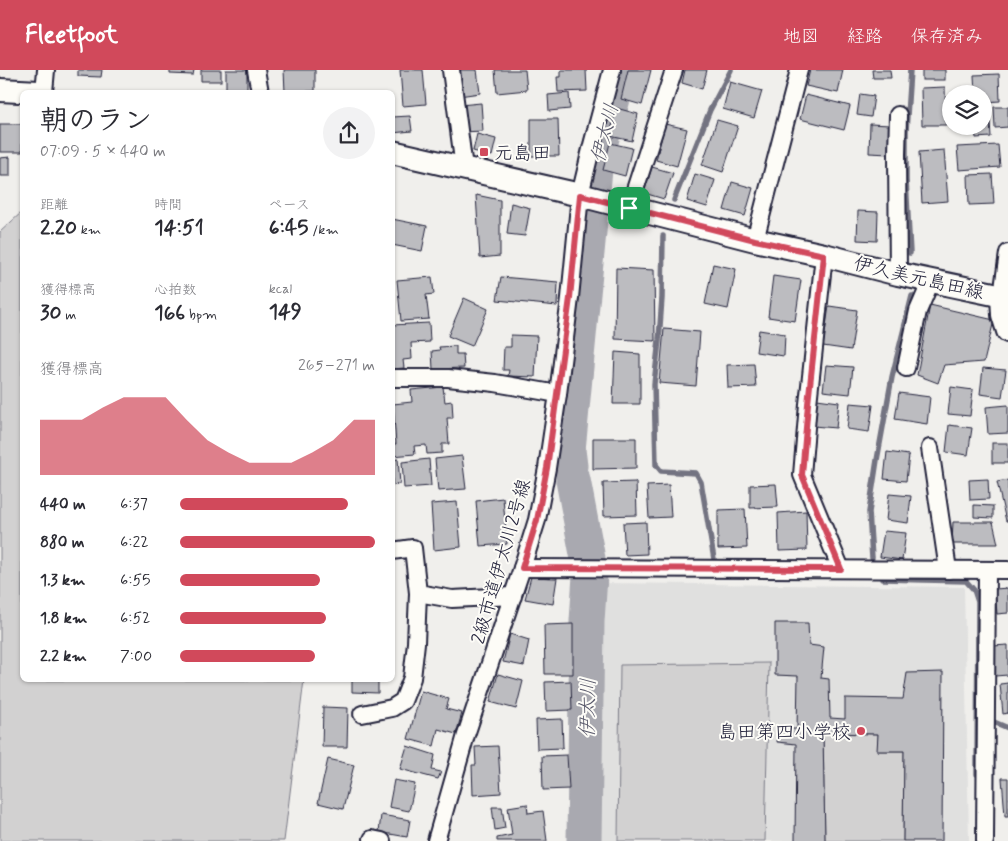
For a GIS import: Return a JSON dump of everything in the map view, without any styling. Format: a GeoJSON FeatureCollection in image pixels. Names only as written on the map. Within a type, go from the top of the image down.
{"type":"FeatureCollection","features":[{"type":"Feature","properties":{"kind":"main road"},"geometry":{"type":"LineString","coordinates":[[0,90],[20,91]]}},
{"type":"Feature","properties":{"kind":"main road","name":"伊久美元島田線"},"geometry":{"type":"LineString","coordinates":[[395,153],[898,274],[1005,296]]}},
{"type":"Feature","properties":{"kind":"main road"},"geometry":{"type":"LineString","coordinates":[[1005,296],[1003,315],[1008,331]]}},
{"type":"Feature","properties":{"kind":"street"},"geometry":{"type":"LineString","coordinates":[[44,90],[46,70]]}},
{"type":"Feature","properties":{"kind":"street"},"geometry":{"type":"LineString","coordinates":[[256,70],[260,90]]}},
{"type":"Feature","properties":{"kind":"street"},"geometry":{"type":"LineString","coordinates":[[451,70],[464,168]]}},
{"type":"Feature","properties":{"kind":"street","name":"2級市道伊太川2号線"},"geometry":{"type":"LineString","coordinates":[[436,841],[466,735],[537,520],[558,394],[570,298],[589,198],[592,145],[612,70]]}},
{"type":"Feature","properties":{"kind":"street"},"geometry":{"type":"LineString","coordinates":[[629,208],[674,70]]}},
{"type":"Feature","properties":{"kind":"street"},"geometry":{"type":"LineString","coordinates":[[755,240],[799,70]]}},
{"type":"Feature","properties":{"kind":"street"},"geometry":{"type":"LineString","coordinates":[[898,115],[898,274]]}},
{"type":"Feature","properties":{"kind":"street"},"geometry":{"type":"LineString","coordinates":[[1005,296],[1008,253]]}},
{"type":"Feature","properties":{"kind":"street"},"geometry":{"type":"LineString","coordinates":[[824,255],[802,475],[841,569]]}},
{"type":"Feature","properties":{"kind":"street"},"geometry":{"type":"LineString","coordinates":[[906,368],[918,312],[931,281]]}},
{"type":"Feature","properties":{"kind":"street"},"geometry":{"type":"LineString","coordinates":[[395,378],[448,378],[558,394]]}},
{"type":"Feature","properties":{"kind":"street"},"geometry":{"type":"LineString","coordinates":[[930,448],[948,570]]}},
{"type":"Feature","properties":{"kind":"street"},"geometry":{"type":"LineString","coordinates":[[362,714],[392,708],[403,701],[412,678],[416,643],[418,593],[413,548],[395,551]]}},
{"type":"Feature","properties":{"kind":"street"},"geometry":{"type":"LineString","coordinates":[[522,568],[1008,570]]}},
{"type":"Feature","properties":{"kind":"street"},"geometry":{"type":"LineString","coordinates":[[985,841],[987,570]]}},
{"type":"Feature","properties":{"kind":"street"},"geometry":{"type":"LineString","coordinates":[[418,593],[452,598],[513,596]]}},
{"type":"Feature","properties":{"kind":"shaded area"},"geometry":{"type":"Polygon","coordinates":[[[20,214],[20,682],[304,682],[284,841],[0,841],[0,232],[20,214]]]}},
{"type":"Feature","properties":{"kind":"shaded area"},"geometry":{"type":"Polygon","coordinates":[[[599,583],[964,587],[969,841],[595,841],[599,583]]]}},
{"type":"Feature","properties":{"kind":"shaded area"},"geometry":{"type":"Polygon","coordinates":[[[769,663],[765,841],[618,841],[620,665],[769,663]]]}},
{"type":"Feature","properties":{"kind":"shaded area"},"geometry":{"type":"Polygon","coordinates":[[[823,733],[878,734],[878,751],[904,751],[903,841],[825,841],[823,733]]]}},
{"type":"Feature","properties":{"kind":"building"},"geometry":{"type":"Polygon","coordinates":[[[78,70],[102,70],[101,77],[78,76],[78,70]]]}},
{"type":"Feature","properties":{"kind":"building"},"geometry":{"type":"Polygon","coordinates":[[[170,70],[194,70],[193,75],[170,74],[170,70]]]}},
{"type":"Feature","properties":{"kind":"building"},"geometry":{"type":"Polygon","coordinates":[[[201,70],[221,70],[221,81],[201,81],[201,70]]]}},
{"type":"Feature","properties":{"kind":"building"},"geometry":{"type":"Polygon","coordinates":[[[226,70],[247,70],[247,90],[226,90],[226,70]]]}},
{"type":"Feature","properties":{"kind":"building"},"geometry":{"type":"Polygon","coordinates":[[[284,70],[315,70],[315,90],[285,90],[284,70]]]}},
{"type":"Feature","properties":{"kind":"building"},"geometry":{"type":"Polygon","coordinates":[[[400,70],[423,70],[426,104],[403,106],[400,70]]]}},
{"type":"Feature","properties":{"kind":"building"},"geometry":{"type":"Polygon","coordinates":[[[455,70],[477,70],[480,93],[459,96],[455,70]]]}},
{"type":"Feature","properties":{"kind":"building"},"geometry":{"type":"Polygon","coordinates":[[[495,70],[525,70],[527,90],[497,93],[495,70]]]}},
{"type":"Feature","properties":{"kind":"building"},"geometry":{"type":"Polygon","coordinates":[[[561,70],[586,70],[587,91],[558,92],[557,77],[561,77],[561,70]]]}},
{"type":"Feature","properties":{"kind":"building"},"geometry":{"type":"Polygon","coordinates":[[[628,70],[651,70],[642,105],[621,99],[628,70]]]}},
{"type":"Feature","properties":{"kind":"building"},"geometry":{"type":"Polygon","coordinates":[[[685,70],[707,70],[702,89],[682,83],[685,70]]]}},
{"type":"Feature","properties":{"kind":"building"},"geometry":{"type":"Polygon","coordinates":[[[810,70],[843,70],[838,93],[806,86],[810,70]]]}},
{"type":"Feature","properties":{"kind":"building"},"geometry":{"type":"Polygon","coordinates":[[[872,70],[890,70],[891,78],[873,78],[872,70]]]}},
{"type":"Feature","properties":{"kind":"building"},"geometry":{"type":"Polygon","coordinates":[[[922,70],[945,70],[945,80],[922,80],[922,70]]]}},
{"type":"Feature","properties":{"kind":"building"},"geometry":{"type":"Polygon","coordinates":[[[999,74],[1000,101],[992,102],[992,85],[975,85],[974,75],[999,74]]]}},
{"type":"Feature","properties":{"kind":"building"},"geometry":{"type":"Polygon","coordinates":[[[730,82],[762,91],[754,118],[723,109],[730,82]]]}},
{"type":"Feature","properties":{"kind":"building"},"geometry":{"type":"Polygon","coordinates":[[[942,87],[942,125],[922,125],[921,88],[942,87]]]}},
{"type":"Feature","properties":{"kind":"building"},"geometry":{"type":"Polygon","coordinates":[[[569,93],[570,109],[549,111],[548,95],[569,93]]]}},
{"type":"Feature","properties":{"kind":"building"},"geometry":{"type":"Polygon","coordinates":[[[860,94],[874,96],[871,117],[857,115],[860,94]]]}},
{"type":"Feature","properties":{"kind":"building"},"geometry":{"type":"Polygon","coordinates":[[[806,95],[850,106],[844,130],[800,119],[806,95]]]}},
{"type":"Feature","properties":{"kind":"building"},"geometry":{"type":"Polygon","coordinates":[[[481,103],[483,131],[462,132],[460,105],[481,103]]]}},
{"type":"Feature","properties":{"kind":"building"},"geometry":{"type":"Polygon","coordinates":[[[994,107],[1008,107],[1008,127],[995,128],[994,107]]]}},
{"type":"Feature","properties":{"kind":"building"},"geometry":{"type":"Polygon","coordinates":[[[616,108],[638,114],[632,141],[610,136],[616,108]]]}},
{"type":"Feature","properties":{"kind":"building"},"geometry":{"type":"Polygon","coordinates":[[[410,116],[412,131],[395,133],[395,117],[410,116]]]}},
{"type":"Feature","properties":{"kind":"building"},"geometry":{"type":"Polygon","coordinates":[[[531,119],[558,119],[559,156],[531,156],[531,119]]]}},
{"type":"Feature","properties":{"kind":"building"},"geometry":{"type":"Polygon","coordinates":[[[717,120],[738,126],[723,172],[702,165],[717,120]]]}},
{"type":"Feature","properties":{"kind":"building"},"geometry":{"type":"Polygon","coordinates":[[[0,124],[20,124],[20,152],[0,152],[0,124]]]}},
{"type":"Feature","properties":{"kind":"building"},"geometry":{"type":"Polygon","coordinates":[[[665,124],[687,129],[677,166],[656,160],[665,124]]]}},
{"type":"Feature","properties":{"kind":"building"},"geometry":{"type":"Polygon","coordinates":[[[870,124],[890,125],[889,154],[869,153],[870,124]]]}},
{"type":"Feature","properties":{"kind":"building"},"geometry":{"type":"Polygon","coordinates":[[[477,134],[496,139],[492,156],[473,151],[477,134]]]}},
{"type":"Feature","properties":{"kind":"building"},"geometry":{"type":"Polygon","coordinates":[[[976,135],[991,135],[991,137],[976,138],[976,135]]]}},
{"type":"Feature","properties":{"kind":"building"},"geometry":{"type":"Polygon","coordinates":[[[610,143],[632,148],[625,176],[603,170],[610,143]]]}},
{"type":"Feature","properties":{"kind":"building"},"geometry":{"type":"Polygon","coordinates":[[[998,145],[1000,167],[959,170],[957,147],[998,145]]]}},
{"type":"Feature","properties":{"kind":"building"},"geometry":{"type":"Polygon","coordinates":[[[944,150],[948,201],[922,203],[919,152],[944,150]]]}},
{"type":"Feature","properties":{"kind":"building"},"geometry":{"type":"Polygon","coordinates":[[[10,157],[10,176],[0,176],[0,158],[10,157]]]}},
{"type":"Feature","properties":{"kind":"building"},"geometry":{"type":"Polygon","coordinates":[[[652,167],[673,173],[664,199],[644,193],[652,167]]]}},
{"type":"Feature","properties":{"kind":"building"},"geometry":{"type":"Polygon","coordinates":[[[695,174],[715,180],[707,207],[687,201],[695,174]]]}},
{"type":"Feature","properties":{"kind":"building"},"geometry":{"type":"Polygon","coordinates":[[[992,174],[994,204],[969,205],[968,175],[992,174]]]}},
{"type":"Feature","properties":{"kind":"building"},"geometry":{"type":"Polygon","coordinates":[[[732,182],[753,188],[745,216],[724,210],[732,182]]]}},
{"type":"Feature","properties":{"kind":"building"},"geometry":{"type":"Polygon","coordinates":[[[476,195],[500,200],[500,256],[480,258],[476,195]]]}},
{"type":"Feature","properties":{"kind":"building"},"geometry":{"type":"Polygon","coordinates":[[[511,203],[530,208],[525,236],[507,234],[511,203]]]}},
{"type":"Feature","properties":{"kind":"building"},"geometry":{"type":"Polygon","coordinates":[[[858,211],[878,212],[877,241],[857,240],[858,211]]]}},
{"type":"Feature","properties":{"kind":"building"},"geometry":{"type":"Polygon","coordinates":[[[395,220],[427,226],[422,251],[395,246],[395,220]]]}},
{"type":"Feature","properties":{"kind":"building"},"geometry":{"type":"Polygon","coordinates":[[[713,264],[736,269],[728,309],[705,304],[713,264]]]}},
{"type":"Feature","properties":{"kind":"building"},"geometry":{"type":"Polygon","coordinates":[[[616,268],[654,270],[655,341],[615,339],[616,268]]]}},
{"type":"Feature","properties":{"kind":"building"},"geometry":{"type":"Polygon","coordinates":[[[773,276],[801,280],[795,321],[768,317],[773,276]]]}},
{"type":"Feature","properties":{"kind":"building"},"geometry":{"type":"Polygon","coordinates":[[[432,277],[434,294],[426,295],[429,319],[401,321],[397,280],[432,277]]]}},
{"type":"Feature","properties":{"kind":"building"},"geometry":{"type":"Polygon","coordinates":[[[501,277],[558,282],[557,306],[497,300],[501,277]]]}},
{"type":"Feature","properties":{"kind":"building"},"geometry":{"type":"Polygon","coordinates":[[[464,298],[488,309],[472,346],[448,336],[464,298]]]}},
{"type":"Feature","properties":{"kind":"building"},"geometry":{"type":"Polygon","coordinates":[[[930,305],[994,320],[984,362],[944,365],[938,383],[917,375],[930,305]]]}},
{"type":"Feature","properties":{"kind":"building"},"geometry":{"type":"Polygon","coordinates":[[[829,306],[857,310],[851,350],[823,346],[829,306]]]}},
{"type":"Feature","properties":{"kind":"building"},"geometry":{"type":"Polygon","coordinates":[[[429,323],[430,342],[411,343],[412,359],[403,360],[404,368],[395,369],[395,325],[429,323]]]}},
{"type":"Feature","properties":{"kind":"building"},"geometry":{"type":"Polygon","coordinates":[[[664,329],[700,332],[696,386],[659,383],[664,329]]]}},
{"type":"Feature","properties":{"kind":"building"},"geometry":{"type":"Polygon","coordinates":[[[759,330],[785,334],[784,356],[756,352],[759,330]]]}},
{"type":"Feature","properties":{"kind":"building"},"geometry":{"type":"Polygon","coordinates":[[[511,335],[537,336],[535,377],[508,376],[509,370],[503,370],[504,347],[511,347],[511,335]]]}},
{"type":"Feature","properties":{"kind":"building"},"geometry":{"type":"Polygon","coordinates":[[[456,346],[456,354],[463,354],[464,368],[433,369],[432,351],[440,350],[439,347],[456,346]]]}},
{"type":"Feature","properties":{"kind":"building"},"geometry":{"type":"Polygon","coordinates":[[[615,352],[640,354],[640,404],[613,404],[615,352]]]}},
{"type":"Feature","properties":{"kind":"building"},"geometry":{"type":"Polygon","coordinates":[[[754,364],[756,387],[728,388],[727,365],[754,364]]]}},
{"type":"Feature","properties":{"kind":"building"},"geometry":{"type":"Polygon","coordinates":[[[826,365],[853,367],[850,394],[823,391],[826,365]]]}},
{"type":"Feature","properties":{"kind":"building"},"geometry":{"type":"Polygon","coordinates":[[[983,368],[1006,370],[1002,397],[980,394],[983,368]]]}},
{"type":"Feature","properties":{"kind":"building"},"geometry":{"type":"Polygon","coordinates":[[[443,387],[445,402],[452,401],[453,418],[447,418],[449,444],[442,444],[442,453],[427,454],[426,445],[414,446],[415,454],[395,456],[395,404],[412,402],[411,390],[443,387]]]}},
{"type":"Feature","properties":{"kind":"building"},"geometry":{"type":"Polygon","coordinates":[[[951,387],[973,390],[970,416],[948,414],[951,387]]]}},
{"type":"Feature","properties":{"kind":"building"},"geometry":{"type":"Polygon","coordinates":[[[899,393],[930,397],[927,424],[895,419],[899,393]]]}},
{"type":"Feature","properties":{"kind":"building"},"geometry":{"type":"Polygon","coordinates":[[[817,399],[839,402],[836,428],[813,426],[817,399]]]}},
{"type":"Feature","properties":{"kind":"building"},"geometry":{"type":"Polygon","coordinates":[[[850,403],[873,405],[869,432],[847,429],[850,403]]]}},
{"type":"Feature","properties":{"kind":"building"},"geometry":{"type":"Polygon","coordinates":[[[1008,405],[1008,433],[988,434],[986,407],[1008,405]]]}},
{"type":"Feature","properties":{"kind":"building"},"geometry":{"type":"Polygon","coordinates":[[[949,425],[972,428],[968,455],[946,452],[949,425]]]}},
{"type":"Feature","properties":{"kind":"building"},"geometry":{"type":"Polygon","coordinates":[[[593,438],[636,438],[636,468],[593,469],[593,438]]]}},
{"type":"Feature","properties":{"kind":"building"},"geometry":{"type":"Polygon","coordinates":[[[992,443],[1008,443],[1008,463],[992,463],[992,443]]]}},
{"type":"Feature","properties":{"kind":"building"},"geometry":{"type":"Polygon","coordinates":[[[887,452],[909,455],[906,481],[884,479],[887,452]]]}},
{"type":"Feature","properties":{"kind":"building"},"geometry":{"type":"Polygon","coordinates":[[[462,456],[466,489],[438,491],[435,459],[462,456]]]}},
{"type":"Feature","properties":{"kind":"building"},"geometry":{"type":"Polygon","coordinates":[[[398,459],[400,484],[395,485],[395,460],[398,459]]]}},
{"type":"Feature","properties":{"kind":"building"},"geometry":{"type":"Polygon","coordinates":[[[429,459],[431,486],[404,488],[402,462],[429,459]]]}},
{"type":"Feature","properties":{"kind":"building"},"geometry":{"type":"Polygon","coordinates":[[[988,479],[989,499],[970,500],[969,480],[988,479]]]}},
{"type":"Feature","properties":{"kind":"building"},"geometry":{"type":"Polygon","coordinates":[[[1008,480],[1008,521],[1006,521],[997,482],[1008,480]]]}},
{"type":"Feature","properties":{"kind":"building"},"geometry":{"type":"Polygon","coordinates":[[[636,482],[637,515],[604,516],[603,483],[636,482]]]}},
{"type":"Feature","properties":{"kind":"building"},"geometry":{"type":"Polygon","coordinates":[[[776,484],[778,507],[750,508],[750,485],[776,484]]]}},
{"type":"Feature","properties":{"kind":"building"},"geometry":{"type":"Polygon","coordinates":[[[669,485],[671,517],[649,518],[647,486],[669,485]]]}},
{"type":"Feature","properties":{"kind":"building"},"geometry":{"type":"Polygon","coordinates":[[[889,494],[911,496],[908,523],[886,520],[889,494]]]}},
{"type":"Feature","properties":{"kind":"building"},"geometry":{"type":"Polygon","coordinates":[[[503,498],[507,544],[480,546],[476,501],[503,498]]]}},
{"type":"Feature","properties":{"kind":"building"},"geometry":{"type":"Polygon","coordinates":[[[457,502],[461,547],[434,550],[431,504],[457,502]]]}},
{"type":"Feature","properties":{"kind":"building"},"geometry":{"type":"Polygon","coordinates":[[[974,505],[993,506],[993,518],[974,517],[974,505]]]}},
{"type":"Feature","properties":{"kind":"building"},"geometry":{"type":"Polygon","coordinates":[[[745,509],[747,548],[718,549],[718,510],[745,509]]]}},
{"type":"Feature","properties":{"kind":"building"},"geometry":{"type":"Polygon","coordinates":[[[806,511],[807,550],[779,551],[778,513],[806,511]]]}},
{"type":"Feature","properties":{"kind":"building"},"geometry":{"type":"Polygon","coordinates":[[[646,522],[647,554],[625,555],[623,523],[646,522]]]}},
{"type":"Feature","properties":{"kind":"building"},"geometry":{"type":"Polygon","coordinates":[[[953,522],[993,522],[998,544],[952,544],[953,522]]]}},
{"type":"Feature","properties":{"kind":"building"},"geometry":{"type":"Polygon","coordinates":[[[884,531],[906,533],[902,560],[880,557],[884,531]]]}},
{"type":"Feature","properties":{"kind":"building"},"geometry":{"type":"Polygon","coordinates":[[[531,577],[557,578],[553,604],[525,599],[531,577]]]}},
{"type":"Feature","properties":{"kind":"building"},"geometry":{"type":"Polygon","coordinates":[[[1008,588],[1008,613],[997,614],[995,589],[1008,588]]]}},
{"type":"Feature","properties":{"kind":"building","name":"島田第四小学校"},"geometry":{"type":"Polygon","coordinates":[[[775,623],[808,623],[809,645],[824,647],[821,678],[829,679],[830,718],[845,719],[845,698],[903,699],[907,673],[943,672],[942,841],[903,841],[904,751],[877,751],[878,734],[823,733],[825,841],[795,841],[796,744],[777,742],[779,729],[797,729],[798,676],[775,675],[775,623]]]}},
{"type":"Feature","properties":{"kind":"building"},"geometry":{"type":"Polygon","coordinates":[[[573,624],[573,674],[545,674],[544,625],[573,624]]]}},
{"type":"Feature","properties":{"kind":"building"},"geometry":{"type":"Polygon","coordinates":[[[510,634],[529,640],[524,666],[503,662],[510,634]]]}},
{"type":"Feature","properties":{"kind":"building"},"geometry":{"type":"Polygon","coordinates":[[[1008,645],[1008,675],[995,676],[993,646],[1008,645]]]}},
{"type":"Feature","properties":{"kind":"building"},"geometry":{"type":"Polygon","coordinates":[[[498,674],[523,681],[516,709],[490,702],[498,674]]]}},
{"type":"Feature","properties":{"kind":"building"},"geometry":{"type":"Polygon","coordinates":[[[571,681],[572,710],[546,711],[545,682],[571,681]]]}},
{"type":"Feature","properties":{"kind":"building"},"geometry":{"type":"Polygon","coordinates":[[[352,682],[378,682],[378,693],[352,692],[352,682]]]}},
{"type":"Feature","properties":{"kind":"building"},"geometry":{"type":"Polygon","coordinates":[[[1008,683],[1008,713],[1003,714],[1000,684],[1008,683]]]}},
{"type":"Feature","properties":{"kind":"building"},"geometry":{"type":"Polygon","coordinates":[[[421,691],[449,699],[446,709],[462,713],[456,734],[438,729],[434,746],[408,739],[421,691]]]}},
{"type":"Feature","properties":{"kind":"building"},"geometry":{"type":"Polygon","coordinates":[[[323,707],[348,708],[347,747],[322,747],[323,707]]]}},
{"type":"Feature","properties":{"kind":"building"},"geometry":{"type":"Polygon","coordinates":[[[562,719],[563,748],[537,749],[536,720],[562,719]]]}},
{"type":"Feature","properties":{"kind":"building"},"geometry":{"type":"Polygon","coordinates":[[[407,746],[435,755],[432,770],[441,772],[438,779],[400,769],[407,746]]]}},
{"type":"Feature","properties":{"kind":"building"},"geometry":{"type":"Polygon","coordinates":[[[498,746],[501,793],[473,795],[472,765],[476,765],[475,747],[498,746]]]}},
{"type":"Feature","properties":{"kind":"building"},"geometry":{"type":"Polygon","coordinates":[[[567,755],[569,789],[543,790],[542,756],[567,755]]]}},
{"type":"Feature","properties":{"kind":"building"},"geometry":{"type":"Polygon","coordinates":[[[328,759],[354,765],[343,809],[318,803],[328,759]]]}},
{"type":"Feature","properties":{"kind":"building"},"geometry":{"type":"Polygon","coordinates":[[[1002,778],[1008,778],[1008,816],[1005,816],[1002,778]]]}},
{"type":"Feature","properties":{"kind":"building"},"geometry":{"type":"Polygon","coordinates":[[[394,780],[415,784],[409,811],[389,807],[394,780]]]}},
{"type":"Feature","properties":{"kind":"building"},"geometry":{"type":"Polygon","coordinates":[[[527,804],[528,813],[543,811],[547,841],[497,841],[497,838],[512,835],[508,807],[527,804]]]}},
{"type":"Feature","properties":{"kind":"building"},"geometry":{"type":"Polygon","coordinates":[[[492,807],[502,807],[505,828],[495,830],[492,807]]]}},
{"type":"Feature","properties":{"kind":"building"},"geometry":{"type":"Polygon","coordinates":[[[381,815],[410,820],[407,837],[379,832],[381,815]]]}},
{"type":"Feature","properties":{"kind":"waterway","name":"伊太川"},"geometry":{"type":"LineString","coordinates":[[570,466],[568,450],[596,159],[621,70]]}},
{"type":"Feature","properties":{"kind":"waterway"},"geometry":{"type":"LineString","coordinates":[[674,200],[710,110],[731,70]]}},
{"type":"Feature","properties":{"kind":"waterway"},"geometry":{"type":"LineString","coordinates":[[910,70],[906,131],[906,180],[910,253]]}},
{"type":"Feature","properties":{"kind":"waterway"},"geometry":{"type":"LineString","coordinates":[[663,236],[662,298],[654,384],[656,465],[661,471],[696,473],[701,482],[714,559]]}},
{"type":"Feature","properties":{"kind":"waterway"},"geometry":{"type":"LineString","coordinates":[[872,558],[869,512],[892,377],[912,296]]}},
{"type":"Feature","properties":{"kind":"waterway","name":"伊太川"},"geometry":{"type":"LineString","coordinates":[[573,480],[588,559]]}},
{"type":"Feature","properties":{"kind":"waterway","name":"伊太川"},"geometry":{"type":"LineString","coordinates":[[584,841],[587,621],[590,576]]}},
{"type":"Feature","properties":{"kind":"waterway"},"geometry":{"type":"LineString","coordinates":[[883,579],[966,581],[974,590],[978,602],[977,774]]}},
{"type":"Feature","properties":{"kind":"waterway"},"geometry":{"type":"LineString","coordinates":[[987,719],[1008,728]]}},
{"type":"Feature","properties":{"kind":"place","name":"元島田"},"geometry":{"type":"Point","coordinates":[484,152]}},
{"type":"Feature","properties":{"kind":"place","name":"島田第四小学校"},"geometry":{"type":"Point","coordinates":[861,731]}},
{"type":"Feature","properties":{"kind":"route"},"geometry":{"type":"LineString","coordinates":[[580,195],[629,208],[755,240],[824,255],[802,475],[841,569],[522,568],[537,520],[547,468],[570,298],[580,195]]}}]}
